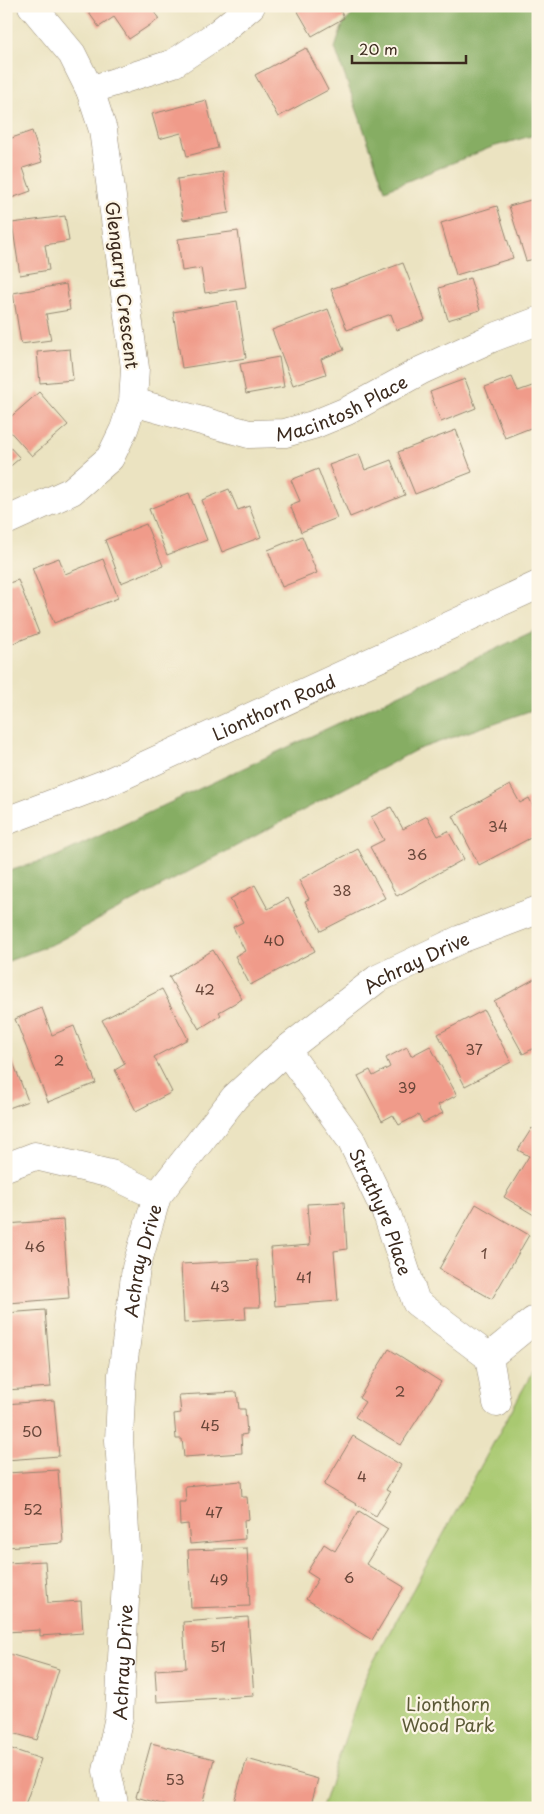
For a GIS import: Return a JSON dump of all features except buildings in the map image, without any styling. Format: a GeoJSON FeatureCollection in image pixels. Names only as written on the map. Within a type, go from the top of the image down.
{"type":"FeatureCollection","features":[{"type":"Feature","properties":{"kind":"street","name":"Glengarry Crescent"},"geometry":{"type":"LineString","coordinates":[[6,521],[72,491],[110,458],[124,429],[133,402],[135,368],[103,130],[90,90],[72,54],[32,6]]}},
{"type":"Feature","properties":{"kind":"street"},"geometry":{"type":"LineString","coordinates":[[90,90],[174,63],[216,35],[251,6]]}},
{"type":"Feature","properties":{"kind":"street","name":"Macintosh Place"},"geometry":{"type":"LineString","coordinates":[[133,402],[250,434],[285,433],[313,425],[347,411],[422,370],[492,338],[538,321]]}},
{"type":"Feature","properties":{"kind":"street","name":"Lionthorn Road"},"geometry":{"type":"LineString","coordinates":[[6,822],[109,782],[538,585]]}},
{"type":"Feature","properties":{"kind":"street","name":"Achray Drive"},"geometry":{"type":"LineString","coordinates":[[115,1808],[107,1771],[119,1717],[127,1562],[119,1440],[122,1374],[136,1268],[157,1196],[235,1097],[286,1050],[378,979],[460,939],[538,910]]}},
{"type":"Feature","properties":{"kind":"street","name":"Strathyre Place"},"geometry":{"type":"LineString","coordinates":[[286,1050],[351,1140],[388,1217],[416,1302],[489,1358]]}},
{"type":"Feature","properties":{"kind":"street"},"geometry":{"type":"LineString","coordinates":[[6,1167],[35,1156],[111,1174],[157,1196]]}},
{"type":"Feature","properties":{"kind":"street"},"geometry":{"type":"LineString","coordinates":[[497,1404],[489,1358],[533,1321]]}},
{"type":"Feature","properties":{"kind":"green space"},"geometry":{"type":"Polygon","coordinates":[[[371,6],[538,6],[538,134],[492,147],[385,190],[335,48],[343,24],[355,12],[371,6]]]}},
{"type":"Feature","properties":{"kind":"green space"},"geometry":{"type":"Polygon","coordinates":[[[538,629],[538,708],[416,750],[55,943],[6,962],[6,872],[57,856],[538,629]]]}},
{"type":"Feature","properties":{"kind":"green space","name":"Lionthorn Wood Park"},"geometry":{"type":"Polygon","coordinates":[[[538,1362],[538,1808],[322,1808],[366,1675],[538,1362]]]}}]}
